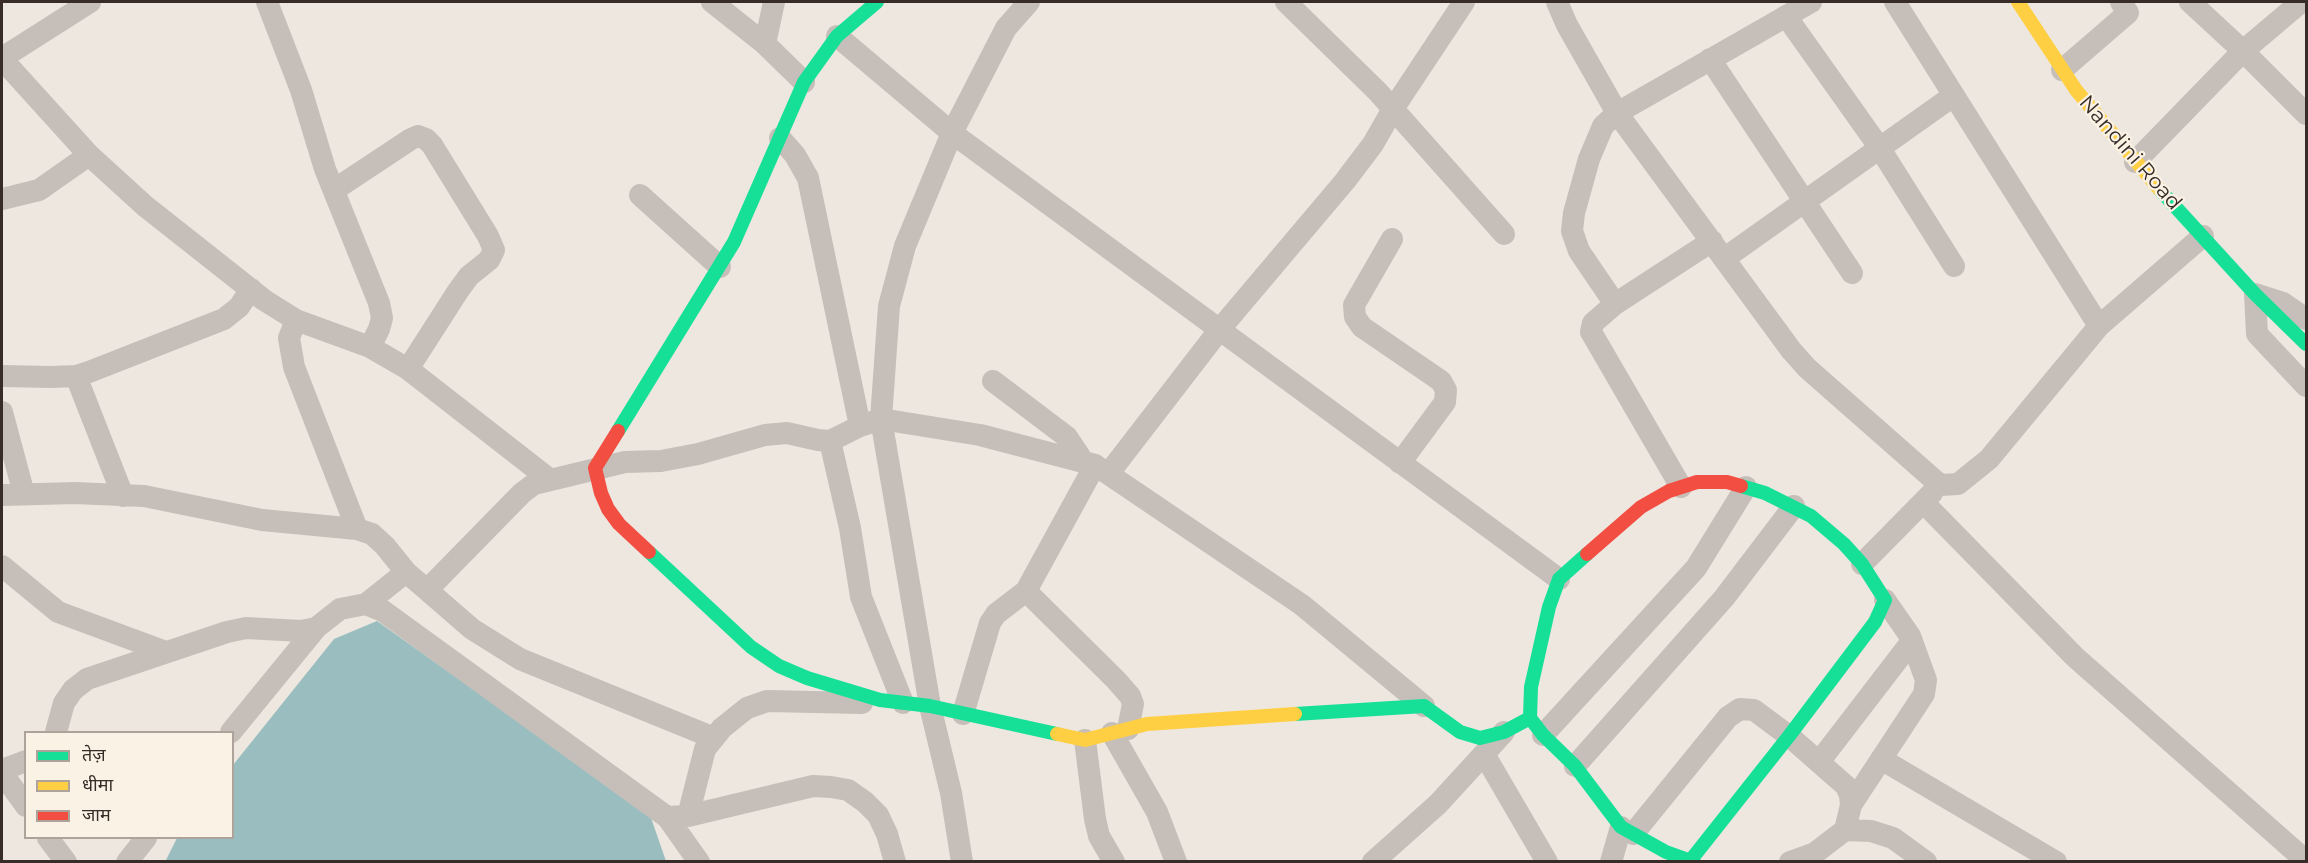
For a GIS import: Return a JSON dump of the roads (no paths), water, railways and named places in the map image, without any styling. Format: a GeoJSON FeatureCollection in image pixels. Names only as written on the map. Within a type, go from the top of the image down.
{"type":"FeatureCollection","features":[{"type":"Feature","properties":{"kind":"street"},"geometry":{"type":"LineString","coordinates":[[90,2],[2,59],[89,154],[145,206],[251,289],[296,320],[370,347],[408,369],[549,479]]}},
{"type":"Feature","properties":{"kind":"street"},"geometry":{"type":"LineString","coordinates":[[267,2],[301,90],[334,190],[379,303],[382,318],[370,347]]}},
{"type":"Feature","properties":{"kind":"street"},"geometry":{"type":"LineString","coordinates":[[712,2],[765,44],[804,82]]}},
{"type":"Feature","properties":{"kind":"street"},"geometry":{"type":"LineString","coordinates":[[765,44],[774,2]]}},
{"type":"Feature","properties":{"kind":"street"},"geometry":{"type":"LineString","coordinates":[[877,2],[837,36],[804,82],[734,242],[595,468],[601,493],[620,524],[751,647],[779,666],[807,678],[880,700],[930,705],[1085,740],[1147,724],[1424,706]]}},
{"type":"Feature","properties":{"kind":"street"},"geometry":{"type":"LineString","coordinates":[[870,422],[889,306],[905,246],[952,133],[1006,28],[1029,2]]}},
{"type":"Feature","properties":{"kind":"street"},"geometry":{"type":"LineString","coordinates":[[963,714],[990,623],[996,614],[1026,591],[1096,466],[1220,329],[1345,181],[1373,144],[1393,109],[1464,2]]}},
{"type":"Feature","properties":{"kind":"street"},"geometry":{"type":"LineString","coordinates":[[1557,2],[1617,112],[1791,350],[1807,368],[1940,485]]}},
{"type":"Feature","properties":{"kind":"street"},"geometry":{"type":"LineString","coordinates":[[1615,304],[1579,251],[1572,231],[1574,213],[1589,159],[1603,126],[1617,112],[1811,2]]}},
{"type":"Feature","properties":{"kind":"street"},"geometry":{"type":"LineString","coordinates":[[1895,2],[2099,326]]}},
{"type":"Feature","properties":{"kind":"street","name":"Nandini Road"},"geometry":{"type":"LineString","coordinates":[[2018,2],[2076,90],[2135,162],[2255,294],[2307,344]]}},
{"type":"Feature","properties":{"kind":"street"},"geometry":{"type":"LineString","coordinates":[[2190,2],[2307,114]]}},
{"type":"Feature","properties":{"kind":"street"},"geometry":{"type":"LineString","coordinates":[[2135,162],[2243,51],[2301,2]]}},
{"type":"Feature","properties":{"kind":"street"},"geometry":{"type":"LineString","coordinates":[[1291,3],[1393,109],[1504,234]]}},
{"type":"Feature","properties":{"kind":"street"},"geometry":{"type":"LineString","coordinates":[[2062,70],[2130,5]]}},
{"type":"Feature","properties":{"kind":"street"},"geometry":{"type":"LineString","coordinates":[[1786,16],[1879,147],[1954,266]]}},
{"type":"Feature","properties":{"kind":"street"},"geometry":{"type":"LineString","coordinates":[[837,36],[952,133],[1559,579]]}},
{"type":"Feature","properties":{"kind":"street"},"geometry":{"type":"LineString","coordinates":[[1710,60],[1852,273]]}},
{"type":"Feature","properties":{"kind":"street"},"geometry":{"type":"LineString","coordinates":[[1681,487],[1591,332],[1593,323],[1615,304],[1803,201],[1953,96]]}},
{"type":"Feature","properties":{"kind":"street"},"geometry":{"type":"LineString","coordinates":[[334,190],[418,136],[426,139],[432,145],[488,236],[494,250],[489,260],[469,276],[458,291],[408,369]]}},
{"type":"Feature","properties":{"kind":"street"},"geometry":{"type":"LineString","coordinates":[[780,138],[795,155],[808,178],[870,422],[951,793],[963,861]]}},
{"type":"Feature","properties":{"kind":"street"},"geometry":{"type":"LineString","coordinates":[[2,199],[39,190],[89,154]]}},
{"type":"Feature","properties":{"kind":"street"},"geometry":{"type":"LineString","coordinates":[[640,195],[720,267]]}},
{"type":"Feature","properties":{"kind":"street"},"geometry":{"type":"LineString","coordinates":[[1862,564],[1940,485],[1958,484],[1989,459],[2099,326],[2203,236]]}},
{"type":"Feature","properties":{"kind":"street"},"geometry":{"type":"LineString","coordinates":[[1392,239],[1354,305],[1354,317],[1362,327],[1435,376],[1446,390],[1445,402],[1400,463]]}},
{"type":"Feature","properties":{"kind":"street"},"geometry":{"type":"LineString","coordinates":[[2,376],[76,376],[224,319],[239,307],[251,289]]}},
{"type":"Feature","properties":{"kind":"street"},"geometry":{"type":"LineString","coordinates":[[2306,317],[2283,303],[2255,294],[2257,334],[2307,386]]}},
{"type":"Feature","properties":{"kind":"street"},"geometry":{"type":"LineString","coordinates":[[296,320],[289,338],[294,367],[357,529]]}},
{"type":"Feature","properties":{"kind":"street"},"geometry":{"type":"LineString","coordinates":[[76,376],[123,496]]}},
{"type":"Feature","properties":{"kind":"street"},"geometry":{"type":"LineString","coordinates":[[993,381],[1067,437],[1096,466],[1302,605],[1424,706],[1460,732],[1480,738],[1537,727],[1696,568],[1746,487]]}},
{"type":"Feature","properties":{"kind":"street"},"geometry":{"type":"LineString","coordinates":[[2,412],[13,495],[75,493],[170,500],[262,520],[357,529],[372,534],[406,572],[472,629],[520,659],[714,738]]}},
{"type":"Feature","properties":{"kind":"street"},"geometry":{"type":"LineString","coordinates":[[427,590],[522,493],[534,484],[625,462],[661,461],[688,456],[765,435],[787,433],[830,441],[870,422],[980,435],[1096,466]]}},
{"type":"Feature","properties":{"kind":"street"},"geometry":{"type":"LineString","coordinates":[[830,441],[850,528],[861,597],[903,703]]}},
{"type":"Feature","properties":{"kind":"street"},"geometry":{"type":"LineString","coordinates":[[1851,805],[1924,694],[1926,680],[1912,641],[1862,564],[1836,537],[1794,506],[1765,493],[1727,482],[1697,482],[1670,491],[1641,507],[1559,579],[1549,607],[1531,687],[1537,727],[1575,766],[1627,831],[1666,852],[1692,861],[1875,622],[1885,600]]}},
{"type":"Feature","properties":{"kind":"street"},"geometry":{"type":"LineString","coordinates":[[1923,502],[2075,657],[2307,861]]}},
{"type":"Feature","properties":{"kind":"street"},"geometry":{"type":"LineString","coordinates":[[1575,766],[1724,598],[1794,506]]}},
{"type":"Feature","properties":{"kind":"street"},"geometry":{"type":"LineString","coordinates":[[2,566],[58,612],[166,652]]}},
{"type":"Feature","properties":{"kind":"street"},"geometry":{"type":"LineString","coordinates":[[232,731],[316,628],[340,609],[366,604],[406,572]]}},
{"type":"Feature","properties":{"kind":"street"},"geometry":{"type":"LineString","coordinates":[[1026,591],[1130,696],[1133,710],[1120,731]]}},
{"type":"Feature","properties":{"kind":"street"},"geometry":{"type":"LineString","coordinates":[[366,604],[382,611],[677,817],[699,861]]}},
{"type":"Feature","properties":{"kind":"street"},"geometry":{"type":"LineString","coordinates":[[56,731],[64,703],[73,690],[87,679],[246,628],[301,631],[316,628]]}},
{"type":"Feature","properties":{"kind":"street"},"geometry":{"type":"LineString","coordinates":[[1819,762],[1912,641]]}},
{"type":"Feature","properties":{"kind":"street"},"geometry":{"type":"LineString","coordinates":[[677,817],[705,749],[722,728],[747,708],[767,701],[852,703],[880,700]]}},
{"type":"Feature","properties":{"kind":"street"},"geometry":{"type":"LineString","coordinates":[[1611,861],[1627,831],[1728,717],[1740,709],[1754,710],[1789,736],[1846,786],[1850,795],[1851,805],[1845,830],[1815,853],[1790,861]]}},
{"type":"Feature","properties":{"kind":"street"},"geometry":{"type":"LineString","coordinates":[[1120,731],[1176,861]]}},
{"type":"Feature","properties":{"kind":"street"},"geometry":{"type":"LineString","coordinates":[[1372,861],[1438,804],[1504,732]]}},
{"type":"Feature","properties":{"kind":"street"},"geometry":{"type":"LineString","coordinates":[[1085,740],[1099,836],[1114,861]]}},
{"type":"Feature","properties":{"kind":"street"},"geometry":{"type":"LineString","coordinates":[[1484,754],[1547,861]]}},
{"type":"Feature","properties":{"kind":"street"},"geometry":{"type":"LineString","coordinates":[[1881,759],[2056,861]]}},
{"type":"Feature","properties":{"kind":"street"},"geometry":{"type":"LineString","coordinates":[[24,762],[2,772],[24,803]]}},
{"type":"Feature","properties":{"kind":"street"},"geometry":{"type":"LineString","coordinates":[[677,817],[813,786],[848,790],[878,815],[887,834],[895,861]]}},
{"type":"Feature","properties":{"kind":"street"},"geometry":{"type":"LineString","coordinates":[[1845,830],[1871,831],[1893,838],[1926,861]]}},
{"type":"Feature","properties":{"kind":"street"},"geometry":{"type":"LineString","coordinates":[[50,839],[66,861]]}},
{"type":"Feature","properties":{"kind":"street"},"geometry":{"type":"LineString","coordinates":[[127,861],[144,839]]}},
{"type":"Feature","properties":{"kind":"water"},"geometry":{"type":"Polygon","coordinates":[[[377,621],[650,815],[666,861],[165,862],[176,839],[234,839],[234,764],[334,639],[377,621]]]}}]}
